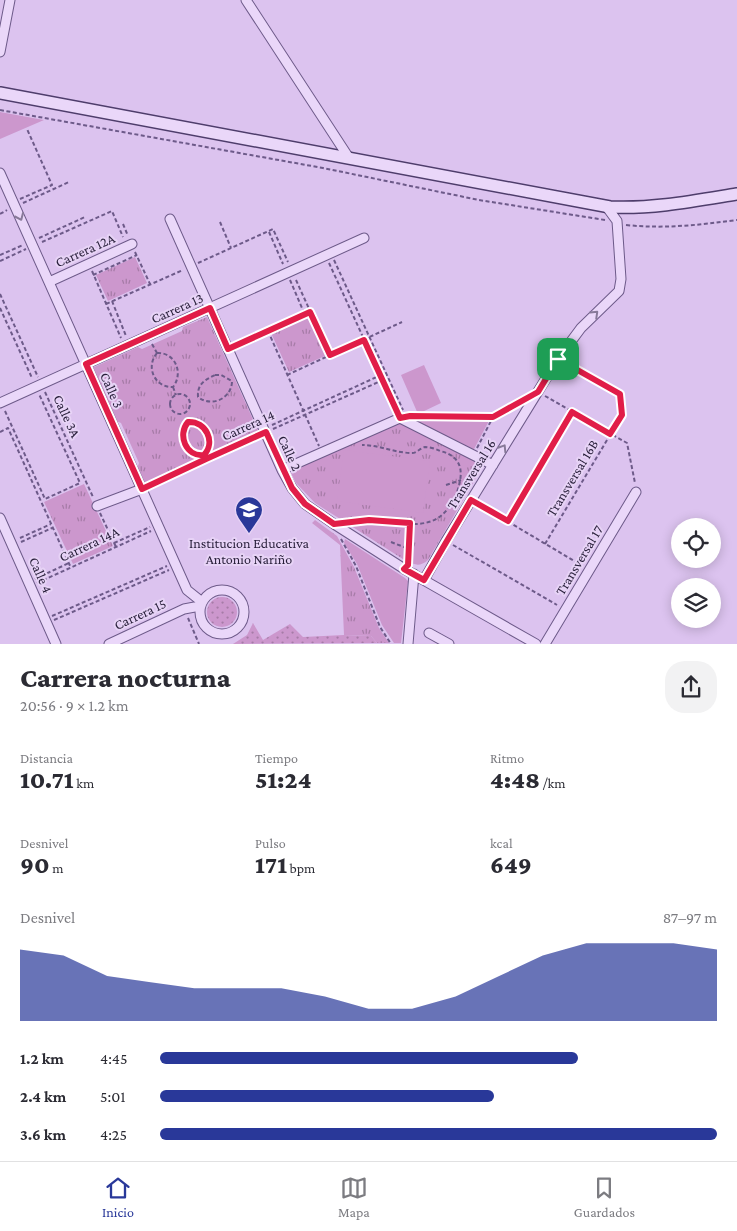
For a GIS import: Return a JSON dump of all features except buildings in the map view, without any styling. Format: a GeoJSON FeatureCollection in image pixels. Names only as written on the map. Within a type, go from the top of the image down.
{"type":"FeatureCollection","features":[{"type":"Feature","properties":{"kind":"main road"},"geometry":{"type":"LineString","coordinates":[[0,93],[606,206],[628,208],[665,206],[737,194]]}},
{"type":"Feature","properties":{"kind":"street"},"geometry":{"type":"LineString","coordinates":[[0,52],[10,0]]}},
{"type":"Feature","properties":{"kind":"street"},"geometry":{"type":"LineString","coordinates":[[246,0],[350,158]]}},
{"type":"Feature","properties":{"kind":"street","name":"Calle 3"},"geometry":{"type":"LineString","coordinates":[[0,173],[187,590],[202,604]]}},
{"type":"Feature","properties":{"kind":"street"},"geometry":{"type":"LineString","coordinates":[[606,206],[617,222],[628,208]]}},
{"type":"Feature","properties":{"kind":"street","name":"Calle 2"},"geometry":{"type":"LineString","coordinates":[[170,219],[282,470],[292,488],[305,504],[404,569],[536,644]]}},
{"type":"Feature","properties":{"kind":"street","name":"Transversal 16"},"geometry":{"type":"LineString","coordinates":[[424,580],[558,359],[581,328],[619,291],[621,278],[617,222]]}},
{"type":"Feature","properties":{"kind":"street","name":"Carrera 13"},"geometry":{"type":"LineString","coordinates":[[0,403],[364,238]]}},
{"type":"Feature","properties":{"kind":"street","name":"Carrera 12A"},"geometry":{"type":"LineString","coordinates":[[49,282],[130,245]]}},
{"type":"Feature","properties":{"kind":"street"},"geometry":{"type":"LineString","coordinates":[[282,470],[403,417],[493,464]]}},
{"type":"Feature","properties":{"kind":"street"},"geometry":{"type":"LineString","coordinates":[[97,506],[142,489]]}},
{"type":"Feature","properties":{"kind":"street","name":"Transversal 17"},"geometry":{"type":"LineString","coordinates":[[546,644],[636,492]]}},
{"type":"Feature","properties":{"kind":"street","name":"Calle 4"},"geometry":{"type":"LineString","coordinates":[[0,518],[56,644]]}},
{"type":"Feature","properties":{"kind":"street"},"geometry":{"type":"LineString","coordinates":[[408,644],[414,574]]}},
{"type":"Feature","properties":{"kind":"street"},"geometry":{"type":"LineString","coordinates":[[224,590],[236,595],[243,606],[244,615],[236,630],[228,634],[215,634],[204,626],[202,604],[215,591],[224,590]]}},
{"type":"Feature","properties":{"kind":"street","name":"Carrera 15"},"geometry":{"type":"LineString","coordinates":[[108,644],[184,609],[202,604]]}},
{"type":"Feature","properties":{"kind":"street"},"geometry":{"type":"LineString","coordinates":[[429,633],[449,644]]}},
{"type":"Feature","properties":{"kind":"path"},"geometry":{"type":"LineString","coordinates":[[0,110],[323,168],[479,200],[617,222],[623,225],[657,228],[694,226],[737,220]]}},
{"type":"Feature","properties":{"kind":"path"},"geometry":{"type":"LineString","coordinates":[[0,214],[52,185],[27,129]]}},
{"type":"Feature","properties":{"kind":"path"},"geometry":{"type":"LineString","coordinates":[[14,205],[69,182]]}},
{"type":"Feature","properties":{"kind":"path"},"geometry":{"type":"LineString","coordinates":[[0,255],[112,211],[137,255],[150,285]]}},
{"type":"Feature","properties":{"kind":"path"},"geometry":{"type":"LineString","coordinates":[[0,261],[85,217]]}},
{"type":"Feature","properties":{"kind":"path"},"geometry":{"type":"LineString","coordinates":[[220,222],[231,248]]}},
{"type":"Feature","properties":{"kind":"path"},"geometry":{"type":"LineString","coordinates":[[123,224],[130,245]]}},
{"type":"Feature","properties":{"kind":"path"},"geometry":{"type":"LineString","coordinates":[[273,229],[330,355]]}},
{"type":"Feature","properties":{"kind":"path"},"geometry":{"type":"LineString","coordinates":[[93,275],[137,255]]}},
{"type":"Feature","properties":{"kind":"path"},"geometry":{"type":"LineString","coordinates":[[329,255],[370,337],[403,417]]}},
{"type":"Feature","properties":{"kind":"path"},"geometry":{"type":"LineString","coordinates":[[329,255],[364,340],[403,417]]}},
{"type":"Feature","properties":{"kind":"path"},"geometry":{"type":"LineString","coordinates":[[88,264],[127,346]]}},
{"type":"Feature","properties":{"kind":"path","name":"Calle 3A"},"geometry":{"type":"LineString","coordinates":[[0,294],[116,547]]}},
{"type":"Feature","properties":{"kind":"path"},"geometry":{"type":"LineString","coordinates":[[112,301],[127,346]]}},
{"type":"Feature","properties":{"kind":"path"},"geometry":{"type":"LineString","coordinates":[[228,349],[310,312]]}},
{"type":"Feature","properties":{"kind":"path"},"geometry":{"type":"LineString","coordinates":[[287,375],[402,322]]}},
{"type":"Feature","properties":{"kind":"path"},"geometry":{"type":"LineString","coordinates":[[268,331],[322,452]]}},
{"type":"Feature","properties":{"kind":"path"},"geometry":{"type":"LineString","coordinates":[[173,387],[167,387],[157,381],[151,363],[157,353],[168,355],[173,359],[179,376],[173,387],[176,395]]}},
{"type":"Feature","properties":{"kind":"path","name":"Transversal 16B"},"geometry":{"type":"LineString","coordinates":[[545,544],[622,415],[620,394],[558,359]]}},
{"type":"Feature","properties":{"kind":"path"},"geometry":{"type":"LineString","coordinates":[[221,375],[232,381],[232,387],[226,396],[208,403],[198,397],[199,386],[203,381],[221,375]]}},
{"type":"Feature","properties":{"kind":"path","name":"Carrera 14"},"geometry":{"type":"LineString","coordinates":[[142,489],[381,375]]}},
{"type":"Feature","properties":{"kind":"path","name":"Carrera 14"},"geometry":{"type":"LineString","coordinates":[[265,431],[383,380]]}},
{"type":"Feature","properties":{"kind":"path"},"geometry":{"type":"LineString","coordinates":[[538,392],[627,443],[636,492]]}},
{"type":"Feature","properties":{"kind":"path"},"geometry":{"type":"LineString","coordinates":[[184,394],[190,400],[190,408],[185,414],[177,414],[171,409],[170,401],[176,395],[184,394]]}},
{"type":"Feature","properties":{"kind":"path"},"geometry":{"type":"LineString","coordinates":[[403,417],[493,417],[523,400]]}},
{"type":"Feature","properties":{"kind":"path"},"geometry":{"type":"LineString","coordinates":[[0,403],[44,499],[80,483]]}},
{"type":"Feature","properties":{"kind":"path"},"geometry":{"type":"LineString","coordinates":[[508,521],[572,412]]}},
{"type":"Feature","properties":{"kind":"path"},"geometry":{"type":"LineString","coordinates":[[474,454],[493,417]]}},
{"type":"Feature","properties":{"kind":"path"},"geometry":{"type":"LineString","coordinates":[[188,422],[200,423],[210,439],[208,451],[204,455],[198,456],[188,450],[182,432],[188,422]]}},
{"type":"Feature","properties":{"kind":"path"},"geometry":{"type":"LineString","coordinates":[[0,432],[8,428],[70,568]]}},
{"type":"Feature","properties":{"kind":"path"},"geometry":{"type":"LineString","coordinates":[[349,440],[354,445],[371,445],[409,453],[415,453],[421,448],[427,447],[452,456],[460,465],[461,480],[453,503],[438,518],[423,524],[369,520],[338,527],[341,540],[356,566],[380,626],[392,644]]}},
{"type":"Feature","properties":{"kind":"path"},"geometry":{"type":"LineString","coordinates":[[204,455],[206,459]]}},
{"type":"Feature","properties":{"kind":"path"},"geometry":{"type":"LineString","coordinates":[[446,485],[461,480]]}},
{"type":"Feature","properties":{"kind":"path"},"geometry":{"type":"LineString","coordinates":[[471,500],[590,570]]}},
{"type":"Feature","properties":{"kind":"path"},"geometry":{"type":"LineString","coordinates":[[404,569],[408,565],[410,523]]}},
{"type":"Feature","properties":{"kind":"path"},"geometry":{"type":"LineString","coordinates":[[12,544],[51,524]]}},
{"type":"Feature","properties":{"kind":"path","name":"Carrera 14A"},"geometry":{"type":"LineString","coordinates":[[114,543],[158,525]]}},
{"type":"Feature","properties":{"kind":"path","name":"Carrera 14A"},"geometry":{"type":"LineString","coordinates":[[30,584],[116,547],[158,525]]}},
{"type":"Feature","properties":{"kind":"path"},"geometry":{"type":"LineString","coordinates":[[12,544],[52,528]]}},
{"type":"Feature","properties":{"kind":"path"},"geometry":{"type":"LineString","coordinates":[[446,541],[566,610]]}},
{"type":"Feature","properties":{"kind":"path"},"geometry":{"type":"LineString","coordinates":[[391,542],[409,549]]}},
{"type":"Feature","properties":{"kind":"path","name":"Carrera 14A"},"geometry":{"type":"LineString","coordinates":[[30,584],[68,563]]}},
{"type":"Feature","properties":{"kind":"path"},"geometry":{"type":"LineString","coordinates":[[46,621],[176,564]]}},
{"type":"Feature","properties":{"kind":"path"},"geometry":{"type":"LineString","coordinates":[[184,609],[199,644]]}},
{"type":"Feature","properties":{"kind":"green space"},"geometry":{"type":"Polygon","coordinates":[[[0,112],[44,120],[0,139],[0,112]]]}},
{"type":"Feature","properties":{"kind":"green space"},"geometry":{"type":"Polygon","coordinates":[[[135,257],[147,283],[108,301],[96,275],[135,257]]]}},
{"type":"Feature","properties":{"kind":"green space"},"geometry":{"type":"Polygon","coordinates":[[[309,316],[327,355],[289,372],[271,333],[309,316]]]}},
{"type":"Feature","properties":{"kind":"green space"},"geometry":{"type":"Polygon","coordinates":[[[207,317],[259,433],[145,485],[137,469],[139,463],[121,423],[116,421],[92,368],[138,347],[142,349],[182,331],[183,327],[207,317]]]}},
{"type":"Feature","properties":{"kind":"green space"},"geometry":{"type":"Polygon","coordinates":[[[424,365],[441,403],[418,414],[401,375],[424,365]]]}},
{"type":"Feature","properties":{"kind":"green space"},"geometry":{"type":"Polygon","coordinates":[[[415,418],[490,419],[473,451],[412,420],[415,418]]]}},
{"type":"Feature","properties":{"kind":"green space"},"geometry":{"type":"Polygon","coordinates":[[[400,420],[481,463],[483,466],[428,560],[420,564],[406,561],[315,503],[296,483],[291,473],[303,463],[400,420]]]}},
{"type":"Feature","properties":{"kind":"green space"},"geometry":{"type":"Polygon","coordinates":[[[344,450],[430,461],[423,513],[337,501],[344,450]]]}},
{"type":"Feature","properties":{"kind":"green space"},"geometry":{"type":"Polygon","coordinates":[[[84,484],[113,546],[73,564],[44,502],[84,484]]]}},
{"type":"Feature","properties":{"kind":"green space"},"geometry":{"type":"Polygon","coordinates":[[[315,520],[337,536],[354,567],[379,628],[389,643],[377,643],[371,636],[344,635],[340,545],[312,523],[315,520]]]}},
{"type":"Feature","properties":{"kind":"green space"},"geometry":{"type":"Polygon","coordinates":[[[345,539],[408,581],[401,643],[394,643],[382,625],[357,564],[344,543],[345,539]]]}},
{"type":"Feature","properties":{"kind":"green space"},"geometry":{"type":"Polygon","coordinates":[[[222,597],[233,601],[237,612],[233,623],[222,627],[211,623],[207,612],[211,601],[222,597]]]}},
{"type":"Feature","properties":{"kind":"green space"},"geometry":{"type":"Polygon","coordinates":[[[253,623],[263,640],[290,624],[303,637],[371,636],[377,643],[233,644],[247,635],[253,623]]]}},
{"type":"Feature","properties":{"kind":"place","name":"Institucion Educativa Antonio Nariño"},"geometry":{"type":"Point","coordinates":[249,534]}},
{"type":"Feature","properties":{"kind":"route"},"geometry":{"type":"LineString","coordinates":[[558,359],[538,392],[493,417],[410,416],[400,418],[364,340],[330,355],[310,312],[228,349],[210,308],[86,364],[142,489],[206,459],[204,455],[208,451],[210,439],[200,423],[188,422],[182,432],[188,450],[198,456],[204,455],[206,459],[266,432],[292,488],[305,504],[334,524],[369,520],[388,523],[410,523],[408,565],[404,569],[424,580],[471,500],[508,521],[572,412],[610,434],[622,415],[620,394],[558,359]]}}]}
